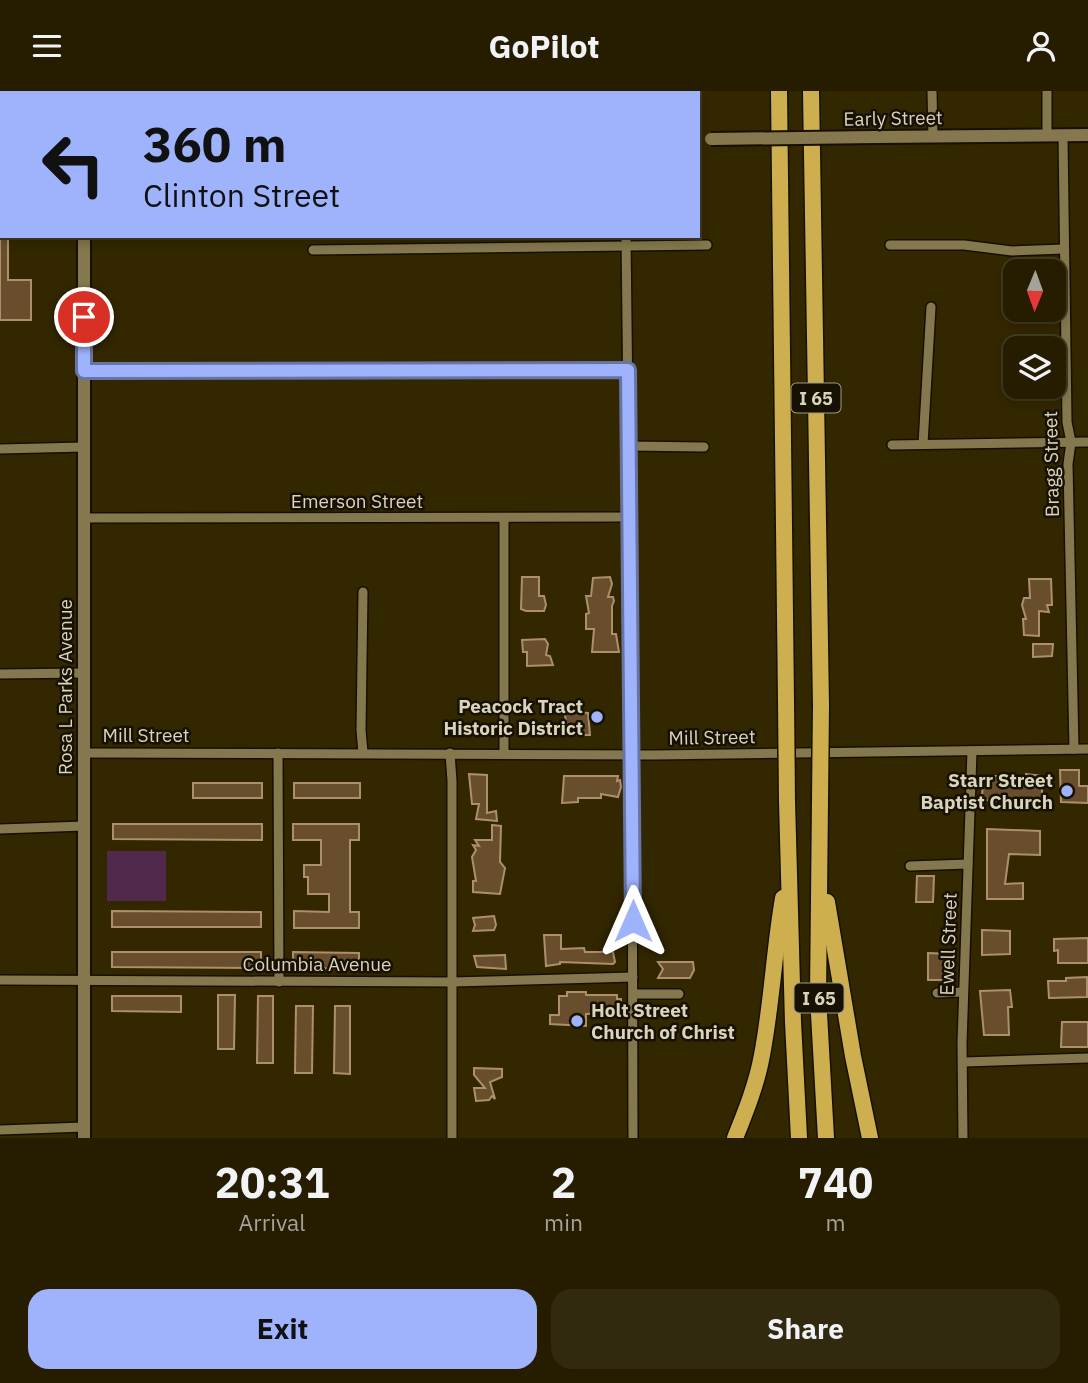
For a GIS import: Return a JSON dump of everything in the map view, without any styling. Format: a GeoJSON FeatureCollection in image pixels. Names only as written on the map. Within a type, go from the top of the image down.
{"type":"FeatureCollection","features":[{"type":"Feature","properties":{"kind":"highway","name":"I 65"},"geometry":{"type":"LineString","coordinates":[[779,91],[787,801],[799,1138]]}},
{"type":"Feature","properties":{"kind":"highway","name":"I 65"},"geometry":{"type":"LineString","coordinates":[[811,91],[821,705],[818,996],[826,1138]]}},
{"type":"Feature","properties":{"kind":"highway"},"geometry":{"type":"LineString","coordinates":[[820,858],[853,1056],[870,1138]]}},
{"type":"Feature","properties":{"kind":"highway"},"geometry":{"type":"LineString","coordinates":[[735,1138],[762,1058],[775,969],[776,936],[790,865]]}},
{"type":"Feature","properties":{"kind":"street"},"geometry":{"type":"LineString","coordinates":[[932,91],[933,137]]}},
{"type":"Feature","properties":{"kind":"street"},"geometry":{"type":"LineString","coordinates":[[1047,91],[1047,135]]}},
{"type":"Feature","properties":{"kind":"street","name":"Early Street"},"geometry":{"type":"LineString","coordinates":[[704,140],[1088,135]]}},
{"type":"Feature","properties":{"kind":"street","name":"Bragg Street"},"geometry":{"type":"LineString","coordinates":[[1063,136],[1067,422],[1071,442],[1068,464],[1074,749]]}},
{"type":"Feature","properties":{"kind":"street","name":"Rosa L Parks Avenue"},"geometry":{"type":"LineString","coordinates":[[84,238],[84,1133]]}},
{"type":"Feature","properties":{"kind":"street"},"geometry":{"type":"LineString","coordinates":[[626,241],[634,994],[633,1138]]}},
{"type":"Feature","properties":{"kind":"street"},"geometry":{"type":"LineString","coordinates":[[313,250],[626,241],[706,245]]}},
{"type":"Feature","properties":{"kind":"street"},"geometry":{"type":"LineString","coordinates":[[890,245],[964,245],[1012,251],[1065,249]]}},
{"type":"Feature","properties":{"kind":"street"},"geometry":{"type":"LineString","coordinates":[[923,444],[931,307]]}},
{"type":"Feature","properties":{"kind":"street"},"geometry":{"type":"LineString","coordinates":[[84,371],[628,370]]}},
{"type":"Feature","properties":{"kind":"street"},"geometry":{"type":"LineString","coordinates":[[891,445],[1088,442]]}},
{"type":"Feature","properties":{"kind":"street"},"geometry":{"type":"LineString","coordinates":[[628,446],[704,447]]}},
{"type":"Feature","properties":{"kind":"street"},"geometry":{"type":"LineString","coordinates":[[0,449],[84,447]]}},
{"type":"Feature","properties":{"kind":"street","name":"Emerson Street"},"geometry":{"type":"LineString","coordinates":[[85,518],[629,517]]}},
{"type":"Feature","properties":{"kind":"street"},"geometry":{"type":"LineString","coordinates":[[503,519],[504,753]]}},
{"type":"Feature","properties":{"kind":"street"},"geometry":{"type":"LineString","coordinates":[[363,592],[363,753]]}},
{"type":"Feature","properties":{"kind":"street"},"geometry":{"type":"LineString","coordinates":[[0,674],[85,673]]}},
{"type":"Feature","properties":{"kind":"street","name":"Mill Street"},"geometry":{"type":"LineString","coordinates":[[85,753],[632,754],[1088,750]]}},
{"type":"Feature","properties":{"kind":"street","name":"Ewell Street"},"geometry":{"type":"LineString","coordinates":[[962,1138],[963,992],[972,751]]}},
{"type":"Feature","properties":{"kind":"street"},"geometry":{"type":"LineString","coordinates":[[278,753],[279,982]]}},
{"type":"Feature","properties":{"kind":"street"},"geometry":{"type":"LineString","coordinates":[[450,753],[452,1138]]}},
{"type":"Feature","properties":{"kind":"street"},"geometry":{"type":"LineString","coordinates":[[0,829],[84,826]]}},
{"type":"Feature","properties":{"kind":"street"},"geometry":{"type":"LineString","coordinates":[[910,866],[968,864]]}},
{"type":"Feature","properties":{"kind":"street","name":"Columbia Avenue"},"geometry":{"type":"LineString","coordinates":[[0,980],[452,982],[633,977]]}},
{"type":"Feature","properties":{"kind":"street"},"geometry":{"type":"LineString","coordinates":[[937,993],[963,992]]}},
{"type":"Feature","properties":{"kind":"street"},"geometry":{"type":"LineString","coordinates":[[634,994],[679,994]]}},
{"type":"Feature","properties":{"kind":"street"},"geometry":{"type":"LineString","coordinates":[[964,1062],[1088,1058]]}},
{"type":"Feature","properties":{"kind":"street"},"geometry":{"type":"LineString","coordinates":[[0,1130],[84,1133]]}},
{"type":"Feature","properties":{"kind":"shaded area"},"geometry":{"type":"Polygon","coordinates":[[[107,851],[166,851],[166,901],[107,901],[107,851]]]}},
{"type":"Feature","properties":{"kind":"building"},"geometry":{"type":"Polygon","coordinates":[[[0,238],[8,238],[8,280],[31,280],[31,320],[0,320],[0,238]]]}},
{"type":"Feature","properties":{"kind":"building"},"geometry":{"type":"Polygon","coordinates":[[[522,577],[539,577],[539,596],[544,596],[546,605],[544,611],[521,609],[522,577]]]}},
{"type":"Feature","properties":{"kind":"building"},"geometry":{"type":"Polygon","coordinates":[[[610,577],[612,584],[608,597],[613,597],[614,601],[612,634],[616,634],[619,652],[592,652],[594,629],[586,629],[586,614],[589,613],[586,596],[591,596],[593,578],[610,577]]]}},
{"type":"Feature","properties":{"kind":"building"},"geometry":{"type":"Polygon","coordinates":[[[1029,579],[1051,579],[1052,605],[1047,605],[1049,612],[1039,611],[1039,636],[1024,635],[1023,619],[1026,619],[1022,605],[1024,598],[1030,598],[1029,579]]]}},
{"type":"Feature","properties":{"kind":"building"},"geometry":{"type":"Polygon","coordinates":[[[545,639],[548,644],[546,655],[550,656],[553,665],[527,666],[527,652],[523,652],[522,640],[545,639]]]}},
{"type":"Feature","properties":{"kind":"building"},"geometry":{"type":"Polygon","coordinates":[[[1033,644],[1053,644],[1052,656],[1033,657],[1033,644]]]}},
{"type":"Feature","properties":{"kind":"building"},"geometry":{"type":"Polygon","coordinates":[[[564,711],[588,713],[590,735],[569,735],[564,711]]]}},
{"type":"Feature","properties":{"kind":"building"},"geometry":{"type":"Polygon","coordinates":[[[1060,770],[1079,770],[1079,786],[1088,786],[1088,803],[1061,802],[1060,770]]]}},
{"type":"Feature","properties":{"kind":"building"},"geometry":{"type":"Polygon","coordinates":[[[469,774],[487,775],[487,813],[496,811],[497,821],[476,819],[479,804],[472,804],[469,774]]]}},
{"type":"Feature","properties":{"kind":"building"},"geometry":{"type":"Polygon","coordinates":[[[564,776],[618,776],[617,781],[620,780],[621,787],[618,797],[601,794],[601,798],[578,798],[578,802],[562,803],[564,776]]]}},
{"type":"Feature","properties":{"kind":"building"},"geometry":{"type":"Polygon","coordinates":[[[983,776],[1042,776],[1042,802],[1003,805],[1003,801],[982,800],[983,776]]]}},
{"type":"Feature","properties":{"kind":"building"},"geometry":{"type":"Polygon","coordinates":[[[193,783],[262,783],[262,798],[193,798],[193,783]]]}},
{"type":"Feature","properties":{"kind":"building"},"geometry":{"type":"Polygon","coordinates":[[[294,783],[360,783],[360,798],[294,798],[294,783]]]}},
{"type":"Feature","properties":{"kind":"building"},"geometry":{"type":"Polygon","coordinates":[[[113,824],[262,824],[262,840],[113,839],[113,824]]]}},
{"type":"Feature","properties":{"kind":"building"},"geometry":{"type":"Polygon","coordinates":[[[293,824],[359,824],[359,840],[350,840],[350,912],[359,912],[359,928],[294,928],[294,911],[329,912],[329,894],[308,894],[308,877],[304,877],[304,865],[321,865],[321,840],[293,840],[293,824]]]}},
{"type":"Feature","properties":{"kind":"building"},"geometry":{"type":"Polygon","coordinates":[[[492,825],[501,826],[500,862],[505,868],[500,894],[473,892],[473,881],[476,881],[472,857],[476,850],[473,845],[479,846],[475,840],[492,840],[492,825]]]}},
{"type":"Feature","properties":{"kind":"building"},"geometry":{"type":"Polygon","coordinates":[[[987,829],[1040,831],[1040,855],[1009,854],[1005,884],[1023,883],[1023,899],[987,899],[987,829]]]}},
{"type":"Feature","properties":{"kind":"building"},"geometry":{"type":"Polygon","coordinates":[[[917,876],[934,876],[933,902],[916,902],[917,876]]]}},
{"type":"Feature","properties":{"kind":"building"},"geometry":{"type":"Polygon","coordinates":[[[112,911],[261,912],[261,927],[112,927],[112,911]]]}},
{"type":"Feature","properties":{"kind":"building"},"geometry":{"type":"Polygon","coordinates":[[[494,916],[494,930],[473,931],[473,918],[494,916]]]}},
{"type":"Feature","properties":{"kind":"building"},"geometry":{"type":"Polygon","coordinates":[[[982,930],[1010,931],[1010,954],[982,955],[982,930]]]}},
{"type":"Feature","properties":{"kind":"building"},"geometry":{"type":"Polygon","coordinates":[[[544,935],[561,935],[561,949],[584,948],[585,952],[613,952],[615,962],[560,962],[546,966],[544,935]]]}},
{"type":"Feature","properties":{"kind":"building"},"geometry":{"type":"Polygon","coordinates":[[[1088,938],[1088,963],[1058,963],[1058,950],[1054,951],[1054,939],[1088,938]]]}},
{"type":"Feature","properties":{"kind":"building"},"geometry":{"type":"Polygon","coordinates":[[[112,952],[261,952],[261,968],[112,967],[112,952]]]}},
{"type":"Feature","properties":{"kind":"building"},"geometry":{"type":"Polygon","coordinates":[[[293,952],[359,953],[359,969],[293,968],[293,952]]]}},
{"type":"Feature","properties":{"kind":"building"},"geometry":{"type":"Polygon","coordinates":[[[928,953],[952,954],[951,980],[928,980],[928,953]]]}},
{"type":"Feature","properties":{"kind":"building"},"geometry":{"type":"Polygon","coordinates":[[[505,955],[506,969],[477,967],[474,956],[505,955]]]}},
{"type":"Feature","properties":{"kind":"building"},"geometry":{"type":"Polygon","coordinates":[[[658,962],[693,962],[694,970],[690,978],[658,978],[663,969],[658,962]]]}},
{"type":"Feature","properties":{"kind":"building"},"geometry":{"type":"Polygon","coordinates":[[[1087,977],[1087,997],[1049,998],[1048,981],[1087,977]]]}},
{"type":"Feature","properties":{"kind":"building"},"geometry":{"type":"Polygon","coordinates":[[[1010,990],[1012,1007],[1008,1007],[1009,1035],[984,1035],[980,991],[1010,990]]]}},
{"type":"Feature","properties":{"kind":"building"},"geometry":{"type":"Polygon","coordinates":[[[567,992],[617,995],[617,999],[621,999],[621,1013],[586,1014],[586,1026],[550,1024],[550,1015],[559,1015],[559,996],[567,996],[567,992]]]}},
{"type":"Feature","properties":{"kind":"building"},"geometry":{"type":"Polygon","coordinates":[[[218,995],[235,995],[234,1049],[218,1049],[218,995]]]}},
{"type":"Feature","properties":{"kind":"building"},"geometry":{"type":"Polygon","coordinates":[[[112,996],[181,996],[181,1012],[112,1011],[112,996]]]}},
{"type":"Feature","properties":{"kind":"building"},"geometry":{"type":"Polygon","coordinates":[[[258,996],[273,996],[273,1063],[257,1063],[258,996]]]}},
{"type":"Feature","properties":{"kind":"building"},"geometry":{"type":"Polygon","coordinates":[[[296,1006],[313,1006],[312,1073],[295,1073],[296,1006]]]}},
{"type":"Feature","properties":{"kind":"building"},"geometry":{"type":"Polygon","coordinates":[[[335,1006],[350,1006],[350,1074],[334,1073],[335,1006]]]}},
{"type":"Feature","properties":{"kind":"building"},"geometry":{"type":"Polygon","coordinates":[[[1062,1022],[1088,1022],[1088,1047],[1061,1047],[1062,1022]]]}},
{"type":"Feature","properties":{"kind":"building"},"geometry":{"type":"Polygon","coordinates":[[[474,1068],[502,1069],[502,1077],[490,1082],[495,1099],[492,1096],[489,1100],[476,1101],[474,1088],[485,1088],[474,1075],[474,1068]]]}},
{"type":"Feature","properties":{"kind":"place","name":"Peacock Tract Historic District"},"geometry":{"type":"Point","coordinates":[597,717]}},
{"type":"Feature","properties":{"kind":"place","name":"Starr Street Baptist Church"},"geometry":{"type":"Point","coordinates":[1067,791]}},
{"type":"Feature","properties":{"kind":"place","name":"Holt Street Church of Christ"},"geometry":{"type":"Point","coordinates":[577,1021]}},
{"type":"Feature","properties":{"kind":"route"},"geometry":{"type":"LineString","coordinates":[[84,317],[84,371],[628,370],[633,921]]}}]}
